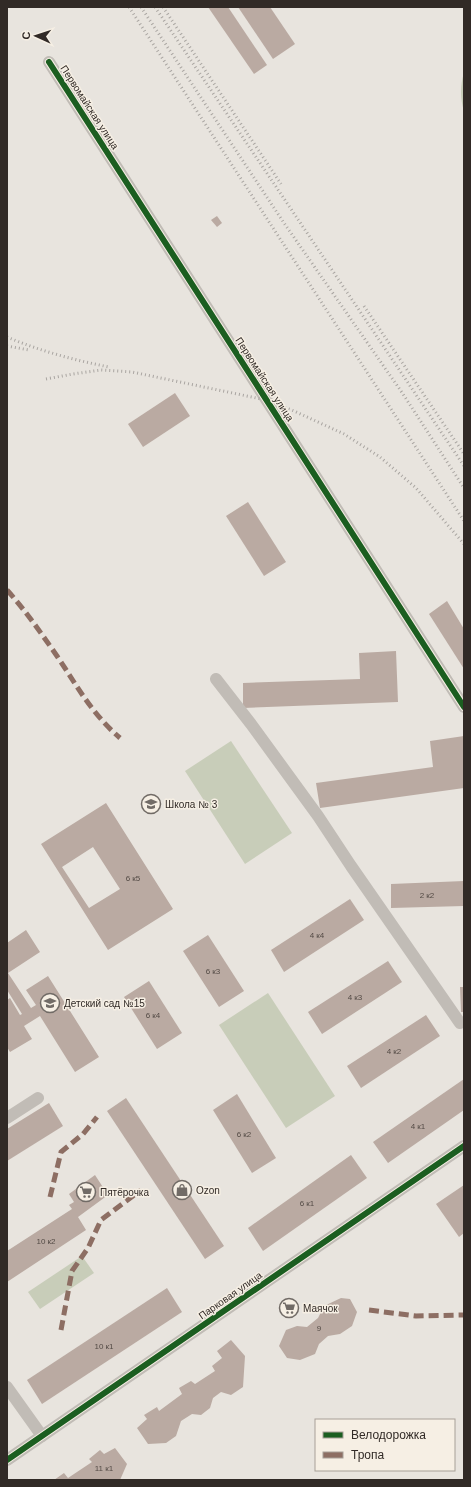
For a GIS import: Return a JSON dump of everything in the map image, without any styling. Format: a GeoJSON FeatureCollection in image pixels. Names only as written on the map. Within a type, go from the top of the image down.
{"type":"FeatureCollection","features":[{"type":"Feature","properties":{"kind":"street","name":"Первомайская улица"},"geometry":{"type":"LineString","coordinates":[[49,62],[464,707]]}},
{"type":"Feature","properties":{"kind":"street"},"geometry":{"type":"LineString","coordinates":[[216,679],[251,724],[318,816],[460,1023]]}},
{"type":"Feature","properties":{"kind":"street"},"geometry":{"type":"LineString","coordinates":[[7,1118],[38,1098]]}},
{"type":"Feature","properties":{"kind":"street","name":"Парковая улица"},"geometry":{"type":"LineString","coordinates":[[7,1460],[464,1146]]}},
{"type":"Feature","properties":{"kind":"street"},"geometry":{"type":"LineString","coordinates":[[7,1387],[42,1436]]}},
{"type":"Feature","properties":{"kind":"green space"},"geometry":{"type":"Polygon","coordinates":[[[464,73],[464,111],[461,92],[464,73]]]}},
{"type":"Feature","properties":{"kind":"green space"},"geometry":{"type":"Polygon","coordinates":[[[231,741],[292,833],[245,864],[185,771],[231,741]]]}},
{"type":"Feature","properties":{"kind":"green space"},"geometry":{"type":"Polygon","coordinates":[[[268,993],[335,1096],[286,1128],[219,1025],[268,993]]]}},
{"type":"Feature","properties":{"kind":"green space"},"geometry":{"type":"Polygon","coordinates":[[[82,1256],[94,1273],[40,1309],[28,1292],[82,1256]]]}},
{"type":"Feature","properties":{"kind":"building"},"geometry":{"type":"Polygon","coordinates":[[[208,7],[228,7],[267,65],[254,74],[208,7]]]}},
{"type":"Feature","properties":{"kind":"building"},"geometry":{"type":"Polygon","coordinates":[[[238,7],[270,7],[295,44],[273,59],[238,7]]]}},
{"type":"Feature","properties":{"kind":"building"},"geometry":{"type":"Polygon","coordinates":[[[217,216],[222,223],[217,227],[211,220],[217,216]]]}},
{"type":"Feature","properties":{"kind":"building"},"geometry":{"type":"Polygon","coordinates":[[[175,393],[190,416],[143,447],[128,424],[175,393]]]}},
{"type":"Feature","properties":{"kind":"building"},"geometry":{"type":"Polygon","coordinates":[[[248,502],[286,562],[264,576],[226,516],[248,502]]]}},
{"type":"Feature","properties":{"kind":"building"},"geometry":{"type":"Polygon","coordinates":[[[447,601],[464,629],[464,669],[429,614],[447,601]]]}},
{"type":"Feature","properties":{"kind":"building"},"geometry":{"type":"Polygon","coordinates":[[[396,651],[398,702],[243,708],[243,683],[360,679],[359,653],[396,651]]]}},
{"type":"Feature","properties":{"kind":"building"},"geometry":{"type":"Polygon","coordinates":[[[464,736],[464,788],[320,808],[316,783],[433,767],[430,741],[464,736]]]}},
{"type":"Feature","properties":{"kind":"building"},"geometry":{"type":"Polygon","coordinates":[[[106,803],[173,909],[108,950],[41,844],[106,803]],[[93,847],[62,867],[89,908],[120,889],[93,847]]]}},
{"type":"Feature","properties":{"kind":"building"},"geometry":{"type":"Polygon","coordinates":[[[464,881],[464,906],[391,908],[391,884],[464,881]]]}},
{"type":"Feature","properties":{"kind":"building"},"geometry":{"type":"Polygon","coordinates":[[[350,899],[364,920],[284,972],[271,950],[350,899]]]}},
{"type":"Feature","properties":{"kind":"building","name":"Детский сад №15"},"geometry":{"type":"Polygon","coordinates":[[[26,930],[40,952],[8,973],[31,1008],[36,1005],[26,990],[48,976],[99,1057],[75,1072],[40,1016],[24,1026],[32,1039],[10,1052],[7,1047],[7,1000],[10,998],[20,1015],[22,1014],[7,990],[7,943],[26,930]]]}},
{"type":"Feature","properties":{"kind":"building"},"geometry":{"type":"Polygon","coordinates":[[[208,935],[244,991],[219,1007],[183,951],[208,935]]]}},
{"type":"Feature","properties":{"kind":"building"},"geometry":{"type":"Polygon","coordinates":[[[388,961],[402,982],[322,1034],[308,1012],[388,961]]]}},
{"type":"Feature","properties":{"kind":"building"},"geometry":{"type":"Polygon","coordinates":[[[149,981],[182,1033],[157,1049],[124,997],[149,981]]]}},
{"type":"Feature","properties":{"kind":"building"},"geometry":{"type":"Polygon","coordinates":[[[460,987],[464,987],[464,1012],[461,1012],[460,987]]]}},
{"type":"Feature","properties":{"kind":"building"},"geometry":{"type":"Polygon","coordinates":[[[426,1015],[440,1036],[361,1088],[347,1066],[426,1015]]]}},
{"type":"Feature","properties":{"kind":"building"},"geometry":{"type":"Polygon","coordinates":[[[464,1079],[464,1110],[388,1163],[373,1142],[464,1079]]]}},
{"type":"Feature","properties":{"kind":"building"},"geometry":{"type":"Polygon","coordinates":[[[237,1094],[276,1158],[252,1173],[213,1110],[237,1094]]]}},
{"type":"Feature","properties":{"kind":"building"},"geometry":{"type":"Polygon","coordinates":[[[126,1098],[224,1246],[205,1259],[107,1111],[126,1098]]]}},
{"type":"Feature","properties":{"kind":"building"},"geometry":{"type":"Polygon","coordinates":[[[49,1103],[63,1126],[7,1161],[7,1129],[49,1103]]]}},
{"type":"Feature","properties":{"kind":"building"},"geometry":{"type":"Polygon","coordinates":[[[351,1155],[367,1178],[263,1251],[248,1228],[351,1155]]]}},
{"type":"Feature","properties":{"kind":"building"},"geometry":{"type":"Polygon","coordinates":[[[95,1175],[108,1195],[78,1217],[86,1230],[7,1282],[7,1251],[72,1209],[69,1205],[74,1202],[69,1194],[95,1175]]]}},
{"type":"Feature","properties":{"kind":"building"},"geometry":{"type":"Polygon","coordinates":[[[464,1185],[464,1233],[459,1237],[436,1204],[464,1185]]]}},
{"type":"Feature","properties":{"kind":"building"},"geometry":{"type":"Polygon","coordinates":[[[167,1288],[182,1312],[42,1404],[27,1380],[167,1288]]]}},
{"type":"Feature","properties":{"kind":"building"},"geometry":{"type":"Polygon","coordinates":[[[341,1298],[350,1299],[357,1312],[352,1326],[340,1334],[328,1336],[319,1344],[315,1354],[300,1360],[287,1358],[279,1346],[286,1330],[297,1326],[307,1327],[318,1318],[324,1306],[341,1298]]]}},
{"type":"Feature","properties":{"kind":"building","name":"Маячок"},"geometry":{"type":"Polygon","coordinates":[[[291,1299],[297,1309],[286,1316],[280,1307],[291,1299]]]}},
{"type":"Feature","properties":{"kind":"building"},"geometry":{"type":"Polygon","coordinates":[[[231,1340],[245,1356],[243,1387],[231,1395],[221,1392],[213,1398],[210,1408],[201,1415],[192,1414],[181,1421],[176,1436],[166,1443],[148,1444],[137,1428],[147,1419],[144,1415],[157,1407],[159,1411],[182,1394],[179,1388],[191,1381],[195,1384],[215,1371],[212,1366],[222,1358],[217,1351],[231,1340]]]}},
{"type":"Feature","properties":{"kind":"building"},"geometry":{"type":"Polygon","coordinates":[[[115,1448],[127,1464],[120,1480],[54,1480],[64,1473],[68,1478],[92,1462],[89,1459],[100,1450],[104,1454],[115,1448]]]}},
{"type":"Feature","properties":{"kind":"railway"},"geometry":{"type":"LineString","coordinates":[[129,7],[464,521]]}},
{"type":"Feature","properties":{"kind":"railway"},"geometry":{"type":"LineString","coordinates":[[141,7],[284,223],[403,394],[464,488]]}},
{"type":"Feature","properties":{"kind":"railway"},"geometry":{"type":"LineString","coordinates":[[155,7],[464,466]]}},
{"type":"Feature","properties":{"kind":"railway"},"geometry":{"type":"LineString","coordinates":[[163,7],[281,184]]}},
{"type":"Feature","properties":{"kind":"railway"},"geometry":{"type":"LineString","coordinates":[[364,306],[464,454]]}},
{"type":"Feature","properties":{"kind":"railway"},"geometry":{"type":"LineString","coordinates":[[7,337],[57,355],[109,367]]}},
{"type":"Feature","properties":{"kind":"railway"},"geometry":{"type":"LineString","coordinates":[[7,346],[29,350]]}},
{"type":"Feature","properties":{"kind":"railway"},"geometry":{"type":"LineString","coordinates":[[46,379],[101,370],[132,372],[266,400],[294,411],[344,434],[380,457],[416,488],[464,544]]}},
{"type":"Feature","properties":{"kind":"marked path"},"geometry":{"type":"LineString","coordinates":[[7,590],[39,630],[93,709],[120,738]]}},
{"type":"Feature","properties":{"kind":"marked path"},"geometry":{"type":"LineString","coordinates":[[50,1197],[61,1152],[83,1134],[97,1117]]}},
{"type":"Feature","properties":{"kind":"marked path"},"geometry":{"type":"LineString","coordinates":[[61,1330],[72,1271],[88,1248],[101,1220],[141,1190]]}},
{"type":"Feature","properties":{"kind":"marked path"},"geometry":{"type":"LineString","coordinates":[[369,1310],[416,1316],[464,1315]]}},
{"type":"Feature","properties":{"kind":"cycle path"},"geometry":{"type":"LineString","coordinates":[[49,62],[464,707]]}},
{"type":"Feature","properties":{"kind":"cycle path"},"geometry":{"type":"LineString","coordinates":[[7,1460],[464,1146]]}},
{"type":"Feature","properties":{"kind":"place","name":"Школа № 3"},"geometry":{"type":"Point","coordinates":[151,804]}},
{"type":"Feature","properties":{"kind":"place","name":"Детский сад №15"},"geometry":{"type":"Point","coordinates":[50,1003]}},
{"type":"Feature","properties":{"kind":"place","name":"Ozon"},"geometry":{"type":"Point","coordinates":[182,1190]}},
{"type":"Feature","properties":{"kind":"place","name":"Пятёрочка"},"geometry":{"type":"Point","coordinates":[86,1192]}},
{"type":"Feature","properties":{"kind":"place","name":"Маячок"},"geometry":{"type":"Point","coordinates":[289,1308]}}]}
